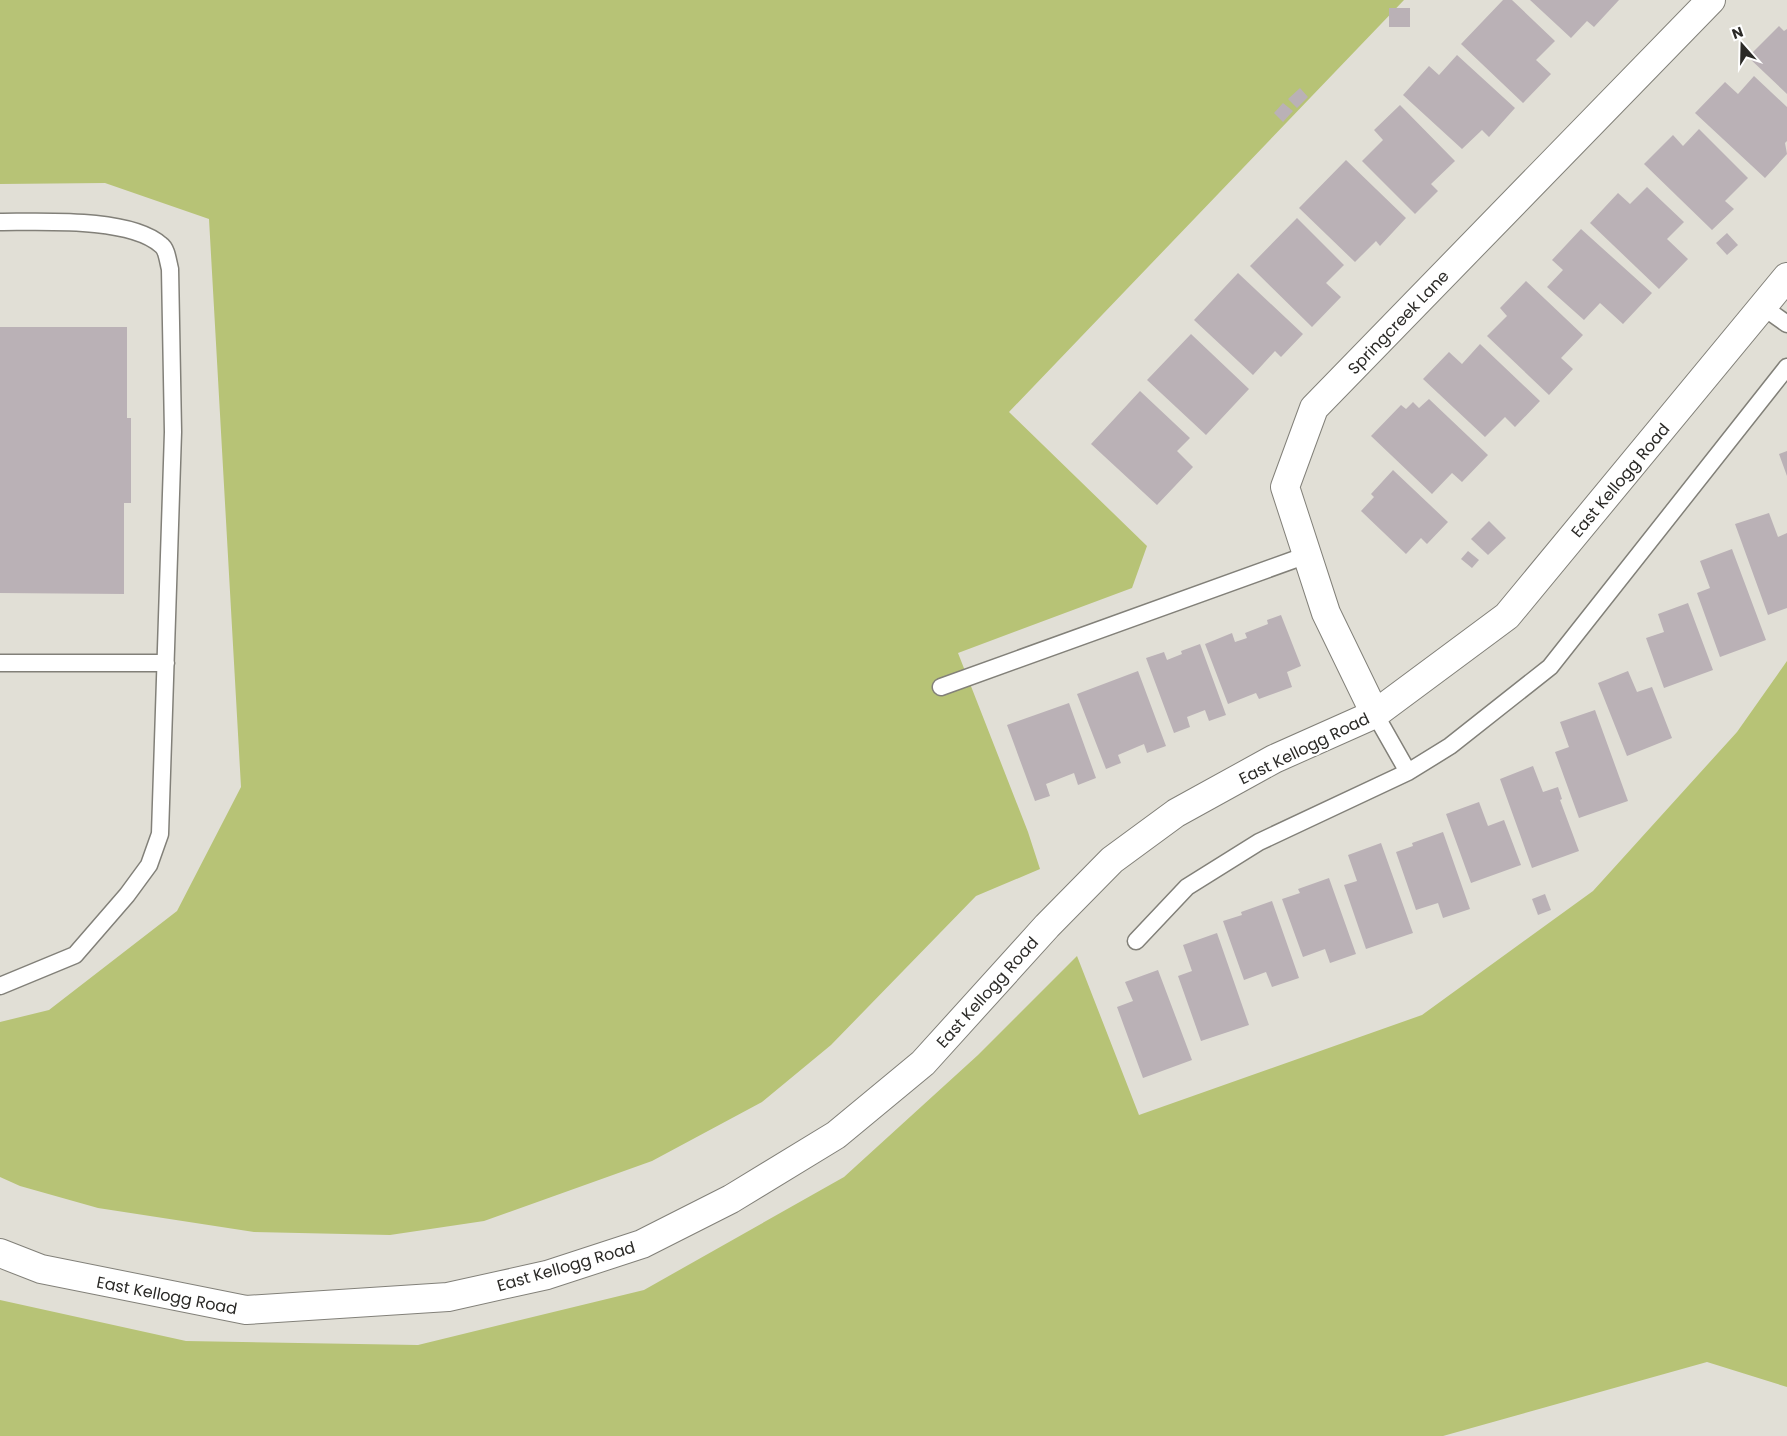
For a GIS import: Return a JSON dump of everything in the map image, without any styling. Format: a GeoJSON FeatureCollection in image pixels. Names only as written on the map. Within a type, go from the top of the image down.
{"type":"FeatureCollection","features":[{"type":"Feature","properties":{"kind":"street","name":"Springcreek Lane"},"geometry":{"type":"LineString","coordinates":[[1375,714],[1326,613],[1285,487],[1314,408],[1712,0]]}},
{"type":"Feature","properties":{"kind":"street","name":"East Kellogg Road"},"geometry":{"type":"LineString","coordinates":[[0,1253],[40,1269],[246,1310],[448,1297],[547,1275],[642,1244],[731,1199],[836,1135],[923,1063],[1047,926],[1112,860],[1176,813],[1274,759],[1375,714],[1507,616],[1787,277]]}},
{"type":"Feature","properties":{"kind":"lane"},"geometry":{"type":"LineString","coordinates":[[0,222],[92,222],[148,235],[163,246],[170,270],[173,432],[160,834],[149,864],[127,895],[75,955],[0,986]]}},
{"type":"Feature","properties":{"kind":"lane"},"geometry":{"type":"LineString","coordinates":[[1763,307],[1787,324]]}},
{"type":"Feature","properties":{"kind":"lane"},"geometry":{"type":"LineString","coordinates":[[1136,941],[1187,887],[1251,847],[1408,772],[1450,746],[1550,667],[1787,367]]}},
{"type":"Feature","properties":{"kind":"lane"},"geometry":{"type":"LineString","coordinates":[[941,687],[1307,554]]}},
{"type":"Feature","properties":{"kind":"lane"},"geometry":{"type":"LineString","coordinates":[[0,664],[166,663]]}},
{"type":"Feature","properties":{"kind":"lane"},"geometry":{"type":"LineString","coordinates":[[1375,714],[1408,772]]}},
{"type":"Feature","properties":{"kind":"green space"},"geometry":{"type":"Polygon","coordinates":[[[0,0],[1404,0],[1009,412],[1147,546],[1132,588],[958,653],[1028,832],[1040,869],[976,896],[831,1045],[762,1102],[652,1161],[484,1221],[390,1235],[254,1232],[98,1208],[20,1186],[0,1177],[0,1022],[49,1010],[177,911],[241,787],[209,219],[105,183],[0,184],[0,0]]]}},
{"type":"Feature","properties":{"kind":"green space"},"geometry":{"type":"Polygon","coordinates":[[[1787,661],[1787,1387],[1707,1362],[1443,1436],[0,1436],[0,1300],[186,1341],[418,1345],[644,1290],[844,1177],[978,1055],[1077,956],[1139,1115],[1422,1015],[1593,891],[1737,732],[1787,661]]]}},
{"type":"Feature","properties":{"kind":"building"},"geometry":{"type":"Polygon","coordinates":[[[1503,0],[1512,0],[1555,41],[1536,60],[1551,74],[1523,103],[1461,44],[1503,0]]]}},
{"type":"Feature","properties":{"kind":"building"},"geometry":{"type":"Polygon","coordinates":[[[1530,0],[1619,0],[1594,27],[1587,21],[1571,38],[1530,0]]]}},
{"type":"Feature","properties":{"kind":"building"},"geometry":{"type":"Polygon","coordinates":[[[1389,8],[1410,8],[1410,27],[1389,27],[1389,8]]]}},
{"type":"Feature","properties":{"kind":"building"},"geometry":{"type":"Polygon","coordinates":[[[1779,26],[1784,31],[1787,29],[1787,94],[1748,57],[1779,26]]]}},
{"type":"Feature","properties":{"kind":"building"},"geometry":{"type":"Polygon","coordinates":[[[1457,55],[1515,108],[1489,137],[1482,130],[1462,149],[1403,95],[1429,66],[1439,75],[1457,55]]]}},
{"type":"Feature","properties":{"kind":"building"},"geometry":{"type":"Polygon","coordinates":[[[1754,76],[1787,107],[1787,141],[1785,143],[1787,154],[1765,178],[1695,113],[1725,82],[1738,94],[1754,76]]]}},
{"type":"Feature","properties":{"kind":"building"},"geometry":{"type":"Polygon","coordinates":[[[1300,88],[1308,97],[1297,108],[1288,99],[1300,88]]]}},
{"type":"Feature","properties":{"kind":"building"},"geometry":{"type":"Polygon","coordinates":[[[1283,103],[1293,111],[1283,122],[1274,113],[1283,103]]]}},
{"type":"Feature","properties":{"kind":"building"},"geometry":{"type":"Polygon","coordinates":[[[1400,105],[1455,161],[1431,184],[1438,191],[1415,214],[1362,161],[1383,140],[1374,130],[1400,105]]]}},
{"type":"Feature","properties":{"kind":"building"},"geometry":{"type":"Polygon","coordinates":[[[1699,129],[1748,178],[1725,201],[1734,209],[1712,230],[1644,164],[1673,135],[1683,146],[1699,129]]]}},
{"type":"Feature","properties":{"kind":"building"},"geometry":{"type":"Polygon","coordinates":[[[1346,160],[1406,218],[1380,246],[1376,241],[1355,262],[1299,208],[1346,160]]]}},
{"type":"Feature","properties":{"kind":"building"},"geometry":{"type":"Polygon","coordinates":[[[1647,187],[1684,222],[1667,239],[1688,259],[1659,289],[1590,223],[1618,193],[1630,204],[1647,187]]]}},
{"type":"Feature","properties":{"kind":"building"},"geometry":{"type":"Polygon","coordinates":[[[1297,218],[1344,265],[1326,283],[1341,297],[1312,327],[1250,266],[1297,218]]]}},
{"type":"Feature","properties":{"kind":"building"},"geometry":{"type":"Polygon","coordinates":[[[1581,229],[1652,293],[1623,324],[1600,303],[1584,320],[1547,287],[1563,270],[1552,260],[1581,229]]]}},
{"type":"Feature","properties":{"kind":"building"},"geometry":{"type":"Polygon","coordinates":[[[1727,233],[1738,245],[1727,255],[1716,243],[1727,233]]]}},
{"type":"Feature","properties":{"kind":"building"},"geometry":{"type":"Polygon","coordinates":[[[1238,273],[1303,334],[1281,357],[1275,351],[1253,375],[1194,320],[1238,273]]]}},
{"type":"Feature","properties":{"kind":"building"},"geometry":{"type":"Polygon","coordinates":[[[1526,281],[1583,335],[1561,358],[1573,369],[1549,395],[1487,336],[1507,316],[1500,308],[1526,281]]]}},
{"type":"Feature","properties":{"kind":"building"},"geometry":{"type":"Polygon","coordinates":[[[0,327],[127,327],[127,418],[131,418],[131,503],[124,503],[124,594],[0,593],[0,327]]]}},
{"type":"Feature","properties":{"kind":"building"},"geometry":{"type":"Polygon","coordinates":[[[1191,334],[1249,389],[1206,435],[1147,380],[1191,334]]]}},
{"type":"Feature","properties":{"kind":"building"},"geometry":{"type":"Polygon","coordinates":[[[1480,344],[1540,401],[1515,427],[1505,417],[1485,437],[1423,379],[1449,352],[1462,364],[1480,344]]]}},
{"type":"Feature","properties":{"kind":"building"},"geometry":{"type":"Polygon","coordinates":[[[1140,391],[1190,438],[1177,451],[1193,467],[1157,505],[1091,444],[1140,391]]]}},
{"type":"Feature","properties":{"kind":"building"},"geometry":{"type":"Polygon","coordinates":[[[1429,399],[1488,455],[1462,482],[1452,473],[1432,494],[1371,436],[1401,405],[1406,409],[1413,402],[1419,408],[1429,399]]]}},
{"type":"Feature","properties":{"kind":"building"},"geometry":{"type":"Polygon","coordinates":[[[1787,451],[1787,476],[1779,454],[1787,451]]]}},
{"type":"Feature","properties":{"kind":"building"},"geometry":{"type":"Polygon","coordinates":[[[1393,470],[1448,522],[1427,544],[1421,538],[1406,554],[1361,511],[1374,497],[1371,494],[1393,470]]]}},
{"type":"Feature","properties":{"kind":"building"},"geometry":{"type":"Polygon","coordinates":[[[1769,513],[1778,537],[1787,533],[1787,608],[1768,615],[1735,524],[1769,513]]]}},
{"type":"Feature","properties":{"kind":"building"},"geometry":{"type":"Polygon","coordinates":[[[1489,521],[1506,538],[1488,555],[1471,539],[1489,521]]]}},
{"type":"Feature","properties":{"kind":"building"},"geometry":{"type":"Polygon","coordinates":[[[1732,549],[1766,640],[1720,657],[1697,593],[1710,588],[1700,561],[1732,549]]]}},
{"type":"Feature","properties":{"kind":"building"},"geometry":{"type":"Polygon","coordinates":[[[1468,551],[1479,560],[1472,568],[1461,559],[1468,551]]]}},
{"type":"Feature","properties":{"kind":"building"},"geometry":{"type":"Polygon","coordinates":[[[1688,603],[1713,670],[1664,688],[1646,638],[1664,632],[1658,614],[1688,603]]]}},
{"type":"Feature","properties":{"kind":"building"},"geometry":{"type":"Polygon","coordinates":[[[1281,615],[1301,666],[1287,672],[1292,687],[1259,699],[1256,693],[1228,704],[1205,644],[1232,633],[1235,642],[1247,638],[1245,633],[1268,624],[1267,620],[1281,615]]]}},
{"type":"Feature","properties":{"kind":"building"},"geometry":{"type":"Polygon","coordinates":[[[1200,644],[1226,715],[1209,721],[1205,710],[1187,717],[1190,727],[1174,733],[1146,658],[1164,652],[1167,660],[1182,654],[1181,651],[1200,644]]]}},
{"type":"Feature","properties":{"kind":"building"},"geometry":{"type":"Polygon","coordinates":[[[1138,671],[1166,746],[1147,753],[1144,744],[1118,755],[1121,763],[1106,769],[1077,694],[1138,671]]]}},
{"type":"Feature","properties":{"kind":"building"},"geometry":{"type":"Polygon","coordinates":[[[1628,671],[1637,692],[1652,687],[1672,738],[1627,756],[1598,683],[1628,671]]]}},
{"type":"Feature","properties":{"kind":"building"},"geometry":{"type":"Polygon","coordinates":[[[1069,703],[1096,778],[1078,785],[1074,773],[1046,784],[1050,796],[1035,801],[1007,725],[1069,703]]]}},
{"type":"Feature","properties":{"kind":"building"},"geometry":{"type":"Polygon","coordinates":[[[1595,710],[1628,801],[1579,818],[1555,752],[1569,747],[1560,722],[1595,710]]]}},
{"type":"Feature","properties":{"kind":"building"},"geometry":{"type":"Polygon","coordinates":[[[1533,766],[1543,792],[1558,787],[1562,799],[1560,800],[1579,851],[1532,868],[1500,779],[1533,766]]]}},
{"type":"Feature","properties":{"kind":"building"},"geometry":{"type":"Polygon","coordinates":[[[1479,802],[1488,826],[1504,820],[1521,865],[1471,883],[1446,814],[1479,802]]]}},
{"type":"Feature","properties":{"kind":"building"},"geometry":{"type":"Polygon","coordinates":[[[1443,832],[1470,909],[1443,918],[1438,903],[1416,910],[1396,852],[1413,846],[1412,843],[1443,832]]]}},
{"type":"Feature","properties":{"kind":"building"},"geometry":{"type":"Polygon","coordinates":[[[1381,843],[1413,933],[1366,949],[1344,885],[1357,881],[1348,855],[1381,843]]]}},
{"type":"Feature","properties":{"kind":"building"},"geometry":{"type":"Polygon","coordinates":[[[1329,878],[1356,954],[1330,963],[1325,949],[1303,957],[1282,899],[1300,893],[1298,889],[1329,878]]]}},
{"type":"Feature","properties":{"kind":"building"},"geometry":{"type":"Polygon","coordinates":[[[1545,894],[1551,910],[1538,915],[1532,899],[1545,894]]]}},
{"type":"Feature","properties":{"kind":"building"},"geometry":{"type":"Polygon","coordinates":[[[1272,901],[1299,978],[1272,987],[1266,972],[1244,980],[1223,921],[1242,915],[1241,912],[1272,901]]]}},
{"type":"Feature","properties":{"kind":"building"},"geometry":{"type":"Polygon","coordinates":[[[1217,933],[1249,1025],[1201,1041],[1178,976],[1192,971],[1183,945],[1217,933]]]}},
{"type":"Feature","properties":{"kind":"building"},"geometry":{"type":"Polygon","coordinates":[[[1158,970],[1192,1060],[1143,1078],[1117,1007],[1133,1001],[1125,982],[1158,970]]]}}]}
